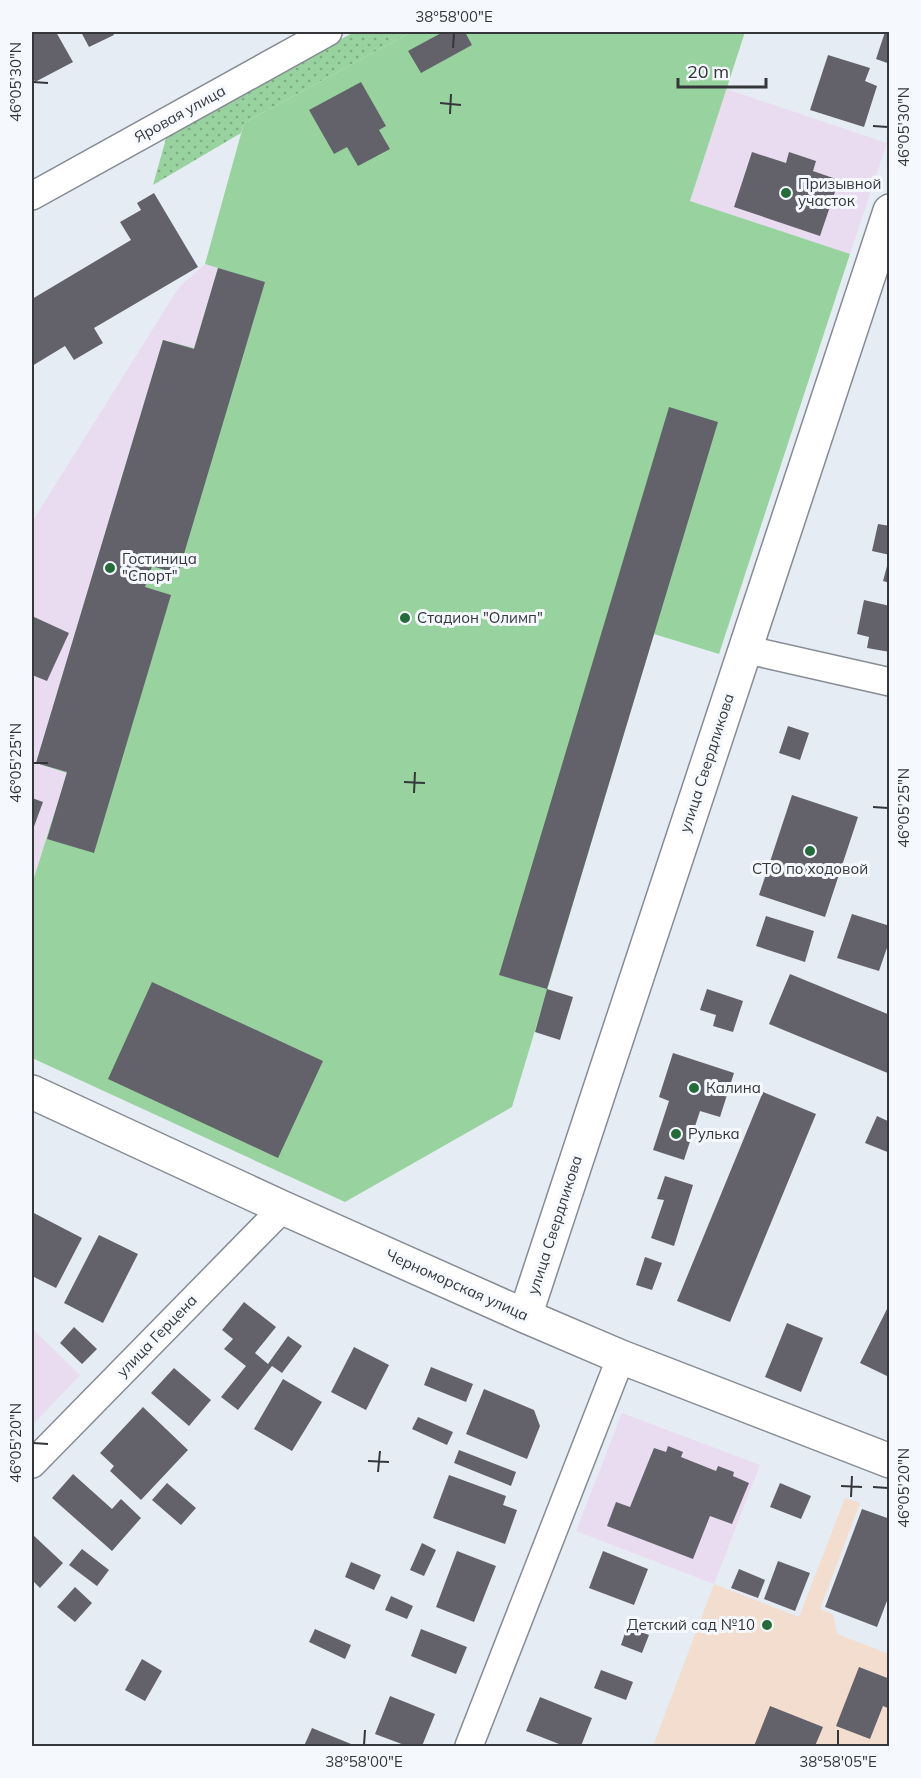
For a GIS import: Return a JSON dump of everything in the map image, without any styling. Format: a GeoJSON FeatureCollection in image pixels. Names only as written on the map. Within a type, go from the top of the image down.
{"type":"FeatureCollection","features":[{"type":"Feature","properties":{"kind":"street","name":"Яровая улица"},"geometry":{"type":"LineString","coordinates":[[32,196],[328,32]]}},
{"type":"Feature","properties":{"kind":"street","name":"улица Свердликова"},"geometry":{"type":"LineString","coordinates":[[525,1316],[890,211]]}},
{"type":"Feature","properties":{"kind":"street"},"geometry":{"type":"LineString","coordinates":[[744,649],[890,682]]}},
{"type":"Feature","properties":{"kind":"street","name":"Черноморская улица"},"geometry":{"type":"LineString","coordinates":[[32,1092],[525,1316],[621,1357],[890,1461]]}},
{"type":"Feature","properties":{"kind":"street","name":"улица Герцена"},"geometry":{"type":"LineString","coordinates":[[32,1464],[283,1208]]}},
{"type":"Feature","properties":{"kind":"street"},"geometry":{"type":"LineString","coordinates":[[469,1746],[621,1357]]}},
{"type":"Feature","properties":{"kind":"shaded area"},"geometry":{"type":"Polygon","coordinates":[[[726,89],[887,143],[850,254],[690,201],[726,89]]]}},
{"type":"Feature","properties":{"kind":"shaded area"},"geometry":{"type":"Polygon","coordinates":[[[205,264],[218,268],[194,349],[164,340],[37,763],[67,772],[32,884],[32,522],[179,287],[205,264]]]}},
{"type":"Feature","properties":{"kind":"shaded area"},"geometry":{"type":"Polygon","coordinates":[[[32,1328],[80,1375],[32,1426],[32,1328]]]}},
{"type":"Feature","properties":{"kind":"shaded area"},"geometry":{"type":"Polygon","coordinates":[[[622,1413],[760,1465],[714,1584],[576,1531],[622,1413]]]}},
{"type":"Feature","properties":{"kind":"shaded area","name":"Детский сад №10"},"geometry":{"type":"Polygon","coordinates":[[[845,1498],[860,1503],[820,1609],[833,1614],[837,1634],[889,1654],[889,1746],[653,1746],[714,1584],[799,1617],[845,1498]]]}},
{"type":"Feature","properties":{"kind":"green space"},"geometry":{"type":"Polygon","coordinates":[[[354,32],[411,32],[244,123],[241,133],[153,185],[167,135],[354,32]]]}},
{"type":"Feature","properties":{"kind":"green space","name":"Стадион \"Олимп\""},"geometry":{"type":"Polygon","coordinates":[[[411,32],[745,32],[690,201],[850,254],[719,654],[654,634],[512,1107],[345,1202],[32,1058],[32,884],[67,773],[36,763],[163,340],[194,348],[218,268],[205,264],[244,123],[411,32]]]}},
{"type":"Feature","properties":{"kind":"building"},"geometry":{"type":"Polygon","coordinates":[[[32,32],[56,32],[73,62],[35,82],[32,75],[32,32]]]}},
{"type":"Feature","properties":{"kind":"building"},"geometry":{"type":"Polygon","coordinates":[[[81,32],[112,32],[114,35],[89,47],[81,32]]]}},
{"type":"Feature","properties":{"kind":"building"},"geometry":{"type":"Polygon","coordinates":[[[443,32],[465,32],[472,45],[421,73],[408,51],[443,32]]]}},
{"type":"Feature","properties":{"kind":"building"},"geometry":{"type":"Polygon","coordinates":[[[885,32],[890,32],[890,64],[876,59],[885,32]]]}},
{"type":"Feature","properties":{"kind":"building"},"geometry":{"type":"Polygon","coordinates":[[[828,55],[870,68],[865,81],[877,86],[864,127],[810,110],[828,55]]]}},
{"type":"Feature","properties":{"kind":"building"},"geometry":{"type":"Polygon","coordinates":[[[361,82],[386,126],[379,130],[390,149],[358,166],[347,147],[334,154],[309,110],[361,82]]]}},
{"type":"Feature","properties":{"kind":"building","name":"Призывной участок"},"geometry":{"type":"Polygon","coordinates":[[[752,152],[786,163],[789,152],[816,161],[813,171],[839,180],[820,236],[734,207],[752,152]]]}},
{"type":"Feature","properties":{"kind":"building"},"geometry":{"type":"Polygon","coordinates":[[[154,193],[198,267],[94,328],[103,343],[74,360],[65,346],[32,366],[32,299],[131,240],[120,222],[141,210],[137,203],[154,193]]]}},
{"type":"Feature","properties":{"kind":"building"},"geometry":{"type":"Polygon","coordinates":[[[218,268],[265,282],[178,574],[152,566],[145,587],[171,595],[94,853],[47,839],[67,772],[36,763],[163,340],[194,349],[218,268]]]}},
{"type":"Feature","properties":{"kind":"building"},"geometry":{"type":"Polygon","coordinates":[[[669,407],[718,422],[547,989],[499,975],[669,407]]]}},
{"type":"Feature","properties":{"kind":"building"},"geometry":{"type":"Polygon","coordinates":[[[878,524],[890,526],[890,555],[872,551],[878,524]]]}},
{"type":"Feature","properties":{"kind":"building"},"geometry":{"type":"Polygon","coordinates":[[[890,555],[890,583],[883,581],[890,555]]]}},
{"type":"Feature","properties":{"kind":"building"},"geometry":{"type":"Polygon","coordinates":[[[864,600],[890,606],[890,652],[867,648],[869,637],[857,634],[864,600]]]}},
{"type":"Feature","properties":{"kind":"building"},"geometry":{"type":"Polygon","coordinates":[[[32,616],[69,633],[47,681],[32,675],[32,616]]]}},
{"type":"Feature","properties":{"kind":"building"},"geometry":{"type":"Polygon","coordinates":[[[788,726],[809,733],[800,760],[779,753],[788,726]]]}},
{"type":"Feature","properties":{"kind":"building"},"geometry":{"type":"Polygon","coordinates":[[[792,795],[858,817],[825,917],[759,895],[792,795]]]}},
{"type":"Feature","properties":{"kind":"building"},"geometry":{"type":"Polygon","coordinates":[[[32,798],[43,802],[32,832],[32,798]]]}},
{"type":"Feature","properties":{"kind":"building"},"geometry":{"type":"Polygon","coordinates":[[[852,914],[890,926],[890,939],[879,971],[837,958],[852,914]]]}},
{"type":"Feature","properties":{"kind":"building"},"geometry":{"type":"Polygon","coordinates":[[[766,916],[814,931],[805,962],[756,946],[766,916]]]}},
{"type":"Feature","properties":{"kind":"building"},"geometry":{"type":"Polygon","coordinates":[[[790,974],[890,1015],[890,1074],[769,1024],[790,974]]]}},
{"type":"Feature","properties":{"kind":"building"},"geometry":{"type":"Polygon","coordinates":[[[152,982],[323,1061],[278,1158],[108,1079],[152,982]]]}},
{"type":"Feature","properties":{"kind":"building"},"geometry":{"type":"Polygon","coordinates":[[[547,989],[573,997],[560,1040],[535,1032],[547,989]]]}},
{"type":"Feature","properties":{"kind":"building"},"geometry":{"type":"Polygon","coordinates":[[[707,989],[743,1001],[733,1032],[713,1026],[716,1015],[700,1010],[707,989]]]}},
{"type":"Feature","properties":{"kind":"building"},"geometry":{"type":"Polygon","coordinates":[[[673,1053],[734,1073],[720,1117],[700,1111],[684,1160],[653,1150],[669,1101],[659,1097],[673,1053]]]}},
{"type":"Feature","properties":{"kind":"building"},"geometry":{"type":"Polygon","coordinates":[[[763,1092],[816,1114],[730,1322],[677,1301],[763,1092]]]}},
{"type":"Feature","properties":{"kind":"building"},"geometry":{"type":"Polygon","coordinates":[[[877,1116],[890,1122],[890,1153],[865,1143],[877,1116]]]}},
{"type":"Feature","properties":{"kind":"building"},"geometry":{"type":"Polygon","coordinates":[[[665,1176],[693,1185],[674,1246],[651,1238],[664,1200],[657,1199],[665,1176]]]}},
{"type":"Feature","properties":{"kind":"building"},"geometry":{"type":"Polygon","coordinates":[[[32,1212],[82,1238],[56,1288],[32,1276],[32,1212]]]}},
{"type":"Feature","properties":{"kind":"building"},"geometry":{"type":"Polygon","coordinates":[[[99,1235],[138,1254],[103,1323],[64,1303],[99,1235]]]}},
{"type":"Feature","properties":{"kind":"building"},"geometry":{"type":"Polygon","coordinates":[[[645,1257],[662,1263],[652,1290],[636,1285],[645,1257]]]}},
{"type":"Feature","properties":{"kind":"building"},"geometry":{"type":"Polygon","coordinates":[[[244,1302],[276,1327],[255,1353],[268,1364],[288,1336],[302,1346],[282,1373],[272,1366],[238,1410],[221,1397],[246,1366],[224,1349],[233,1339],[222,1330],[244,1302]]]}},
{"type":"Feature","properties":{"kind":"building"},"geometry":{"type":"Polygon","coordinates":[[[890,1303],[890,1370],[887,1376],[860,1363],[890,1303]]]}},
{"type":"Feature","properties":{"kind":"building"},"geometry":{"type":"Polygon","coordinates":[[[787,1323],[823,1338],[801,1392],[765,1377],[787,1323]]]}},
{"type":"Feature","properties":{"kind":"building"},"geometry":{"type":"Polygon","coordinates":[[[74,1327],[97,1349],[82,1364],[60,1343],[74,1327]]]}},
{"type":"Feature","properties":{"kind":"building"},"geometry":{"type":"Polygon","coordinates":[[[354,1347],[389,1365],[366,1410],[331,1392],[354,1347]]]}},
{"type":"Feature","properties":{"kind":"building"},"geometry":{"type":"Polygon","coordinates":[[[431,1367],[473,1384],[466,1402],[424,1385],[431,1367]]]}},
{"type":"Feature","properties":{"kind":"building"},"geometry":{"type":"Polygon","coordinates":[[[174,1368],[211,1400],[189,1426],[151,1393],[174,1368]]]}},
{"type":"Feature","properties":{"kind":"building"},"geometry":{"type":"Polygon","coordinates":[[[283,1379],[322,1402],[292,1451],[254,1429],[283,1379]]]}},
{"type":"Feature","properties":{"kind":"building"},"geometry":{"type":"Polygon","coordinates":[[[484,1389],[534,1410],[540,1426],[527,1459],[466,1434],[484,1389]]]}},
{"type":"Feature","properties":{"kind":"building"},"geometry":{"type":"Polygon","coordinates":[[[143,1407],[188,1450],[141,1500],[110,1471],[114,1466],[100,1453],[143,1407]]]}},
{"type":"Feature","properties":{"kind":"building"},"geometry":{"type":"Polygon","coordinates":[[[418,1417],[453,1432],[447,1445],[412,1429],[418,1417]]]}},
{"type":"Feature","properties":{"kind":"building"},"geometry":{"type":"Polygon","coordinates":[[[668,1446],[683,1452],[681,1457],[716,1471],[718,1466],[734,1472],[733,1476],[749,1483],[732,1524],[710,1516],[693,1559],[607,1526],[616,1502],[630,1507],[654,1448],[666,1452],[668,1446]]]}},
{"type":"Feature","properties":{"kind":"building"},"geometry":{"type":"Polygon","coordinates":[[[459,1450],[516,1472],[511,1486],[454,1463],[459,1450]]]}},
{"type":"Feature","properties":{"kind":"building"},"geometry":{"type":"Polygon","coordinates":[[[73,1474],[112,1509],[121,1499],[141,1518],[112,1551],[52,1498],[73,1474]]]}},
{"type":"Feature","properties":{"kind":"building"},"geometry":{"type":"Polygon","coordinates":[[[449,1475],[506,1496],[503,1505],[517,1510],[505,1544],[433,1518],[449,1475]]]}},
{"type":"Feature","properties":{"kind":"building"},"geometry":{"type":"Polygon","coordinates":[[[167,1483],[196,1508],[181,1525],[152,1500],[167,1483]]]}},
{"type":"Feature","properties":{"kind":"building"},"geometry":{"type":"Polygon","coordinates":[[[780,1483],[811,1496],[801,1519],[770,1507],[780,1483]]]}},
{"type":"Feature","properties":{"kind":"building"},"geometry":{"type":"Polygon","coordinates":[[[862,1509],[890,1519],[890,1593],[877,1627],[825,1607],[862,1509]]]}},
{"type":"Feature","properties":{"kind":"building"},"geometry":{"type":"Polygon","coordinates":[[[32,1534],[63,1563],[40,1588],[32,1580],[32,1534]]]}},
{"type":"Feature","properties":{"kind":"building"},"geometry":{"type":"Polygon","coordinates":[[[422,1543],[436,1550],[424,1576],[410,1570],[422,1543]]]}},
{"type":"Feature","properties":{"kind":"building"},"geometry":{"type":"Polygon","coordinates":[[[82,1549],[109,1570],[97,1586],[69,1565],[82,1549]]]}},
{"type":"Feature","properties":{"kind":"building"},"geometry":{"type":"Polygon","coordinates":[[[457,1551],[496,1566],[474,1622],[436,1607],[457,1551]]]}},
{"type":"Feature","properties":{"kind":"building"},"geometry":{"type":"Polygon","coordinates":[[[603,1551],[648,1569],[634,1605],[589,1588],[603,1551]]]}},
{"type":"Feature","properties":{"kind":"building"},"geometry":{"type":"Polygon","coordinates":[[[778,1561],[810,1573],[795,1611],[764,1599],[778,1561]]]}},
{"type":"Feature","properties":{"kind":"building"},"geometry":{"type":"Polygon","coordinates":[[[351,1562],[381,1575],[374,1590],[345,1577],[351,1562]]]}},
{"type":"Feature","properties":{"kind":"building"},"geometry":{"type":"Polygon","coordinates":[[[739,1569],[765,1580],[758,1598],[731,1588],[739,1569]]]}},
{"type":"Feature","properties":{"kind":"building"},"geometry":{"type":"Polygon","coordinates":[[[75,1587],[92,1603],[75,1622],[57,1607],[75,1587]]]}},
{"type":"Feature","properties":{"kind":"building"},"geometry":{"type":"Polygon","coordinates":[[[391,1596],[413,1606],[407,1619],[385,1610],[391,1596]]]}},
{"type":"Feature","properties":{"kind":"building"},"geometry":{"type":"Polygon","coordinates":[[[627,1627],[649,1635],[642,1653],[621,1645],[627,1627]]]}},
{"type":"Feature","properties":{"kind":"building"},"geometry":{"type":"Polygon","coordinates":[[[315,1629],[351,1645],[345,1659],[309,1642],[315,1629]]]}},
{"type":"Feature","properties":{"kind":"building"},"geometry":{"type":"Polygon","coordinates":[[[421,1629],[467,1647],[456,1674],[411,1656],[421,1629]]]}},
{"type":"Feature","properties":{"kind":"building"},"geometry":{"type":"Polygon","coordinates":[[[142,1659],[162,1671],[145,1701],[125,1690],[142,1659]]]}},
{"type":"Feature","properties":{"kind":"building"},"geometry":{"type":"Polygon","coordinates":[[[859,1667],[890,1679],[890,1709],[883,1706],[870,1739],[836,1726],[859,1667]]]}},
{"type":"Feature","properties":{"kind":"building"},"geometry":{"type":"Polygon","coordinates":[[[601,1670],[633,1682],[626,1700],[594,1688],[601,1670]]]}},
{"type":"Feature","properties":{"kind":"building"},"geometry":{"type":"Polygon","coordinates":[[[390,1696],[435,1714],[422,1746],[407,1746],[375,1734],[390,1696]]]}},
{"type":"Feature","properties":{"kind":"building"},"geometry":{"type":"Polygon","coordinates":[[[540,1697],[592,1718],[581,1746],[564,1746],[526,1731],[540,1697]]]}},
{"type":"Feature","properties":{"kind":"building"},"geometry":{"type":"Polygon","coordinates":[[[770,1706],[823,1727],[815,1746],[754,1746],[770,1706]]]}},
{"type":"Feature","properties":{"kind":"building"},"geometry":{"type":"Polygon","coordinates":[[[312,1728],[356,1746],[304,1746],[312,1728]]]}},
{"type":"Feature","properties":{"kind":"place","name":"Призывной участок"},"geometry":{"type":"Point","coordinates":[786,193]}},
{"type":"Feature","properties":{"kind":"place","name":"Гостиница \"Спорт\""},"geometry":{"type":"Point","coordinates":[110,568]}},
{"type":"Feature","properties":{"kind":"place","name":"Стадион \"Олимп\""},"geometry":{"type":"Point","coordinates":[405,618]}},
{"type":"Feature","properties":{"kind":"place","name":"СТО по ходовой"},"geometry":{"type":"Point","coordinates":[810,851]}},
{"type":"Feature","properties":{"kind":"place","name":"Калина"},"geometry":{"type":"Point","coordinates":[694,1088]}},
{"type":"Feature","properties":{"kind":"place","name":"Рулька"},"geometry":{"type":"Point","coordinates":[676,1134]}},
{"type":"Feature","properties":{"kind":"place","name":"Детский сад №10"},"geometry":{"type":"Point","coordinates":[767,1625]}}]}
